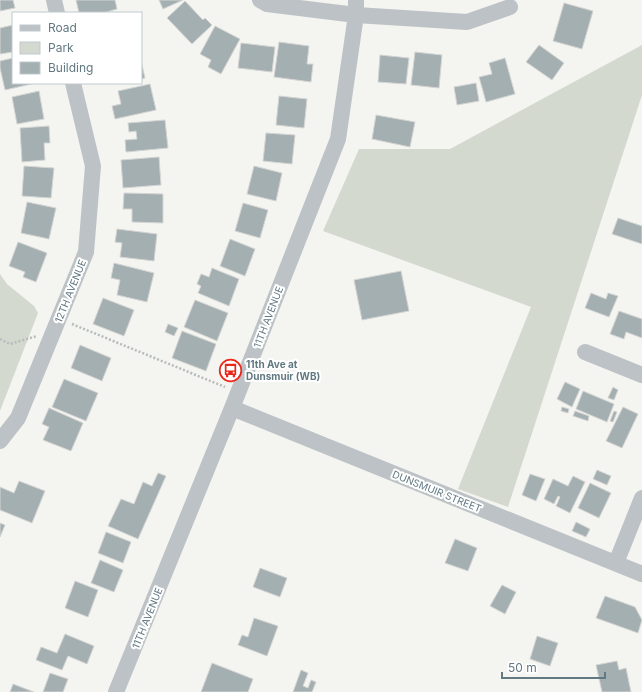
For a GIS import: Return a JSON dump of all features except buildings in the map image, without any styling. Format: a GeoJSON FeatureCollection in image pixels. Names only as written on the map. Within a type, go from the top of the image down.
{"type":"FeatureCollection","features":[{"type":"Feature","properties":{"kind":"street"},"geometry":{"type":"LineString","coordinates":[[54,0],[57,12]]}},
{"type":"Feature","properties":{"kind":"street"},"geometry":{"type":"LineString","coordinates":[[260,0],[267,4],[356,8],[467,22],[510,7]]}},
{"type":"Feature","properties":{"kind":"street","name":"11TH AVENUE"},"geometry":{"type":"LineString","coordinates":[[116,692],[232,408],[338,139],[356,8]]}},
{"type":"Feature","properties":{"kind":"street","name":"12TH AVENUE"},"geometry":{"type":"LineString","coordinates":[[0,441],[18,418],[86,252],[93,166],[73,84]]}},
{"type":"Feature","properties":{"kind":"street"},"geometry":{"type":"LineString","coordinates":[[585,352],[642,375]]}},
{"type":"Feature","properties":{"kind":"street","name":"DUNSMUIR STREET"},"geometry":{"type":"LineString","coordinates":[[232,408],[642,574]]}},
{"type":"Feature","properties":{"kind":"street"},"geometry":{"type":"LineString","coordinates":[[616,564],[642,498]]}},
{"type":"Feature","properties":{"kind":"path"},"geometry":{"type":"LineString","coordinates":[[0,340],[10,344],[36,336],[59,318],[238,392]]}},
{"type":"Feature","properties":{"kind":"green space"},"geometry":{"type":"Polygon","coordinates":[[[642,45],[642,95],[508,507],[458,489],[531,307],[323,231],[359,149],[450,149],[642,45]]]}},
{"type":"Feature","properties":{"kind":"green space"},"geometry":{"type":"Polygon","coordinates":[[[0,274],[7,284],[34,306],[38,313],[0,411],[0,274]]]}},
{"type":"Feature","properties":{"kind":"place","name":"11th Ave at Dunsmuir (WB)"},"geometry":{"type":"Point","coordinates":[230,370]}}]}
